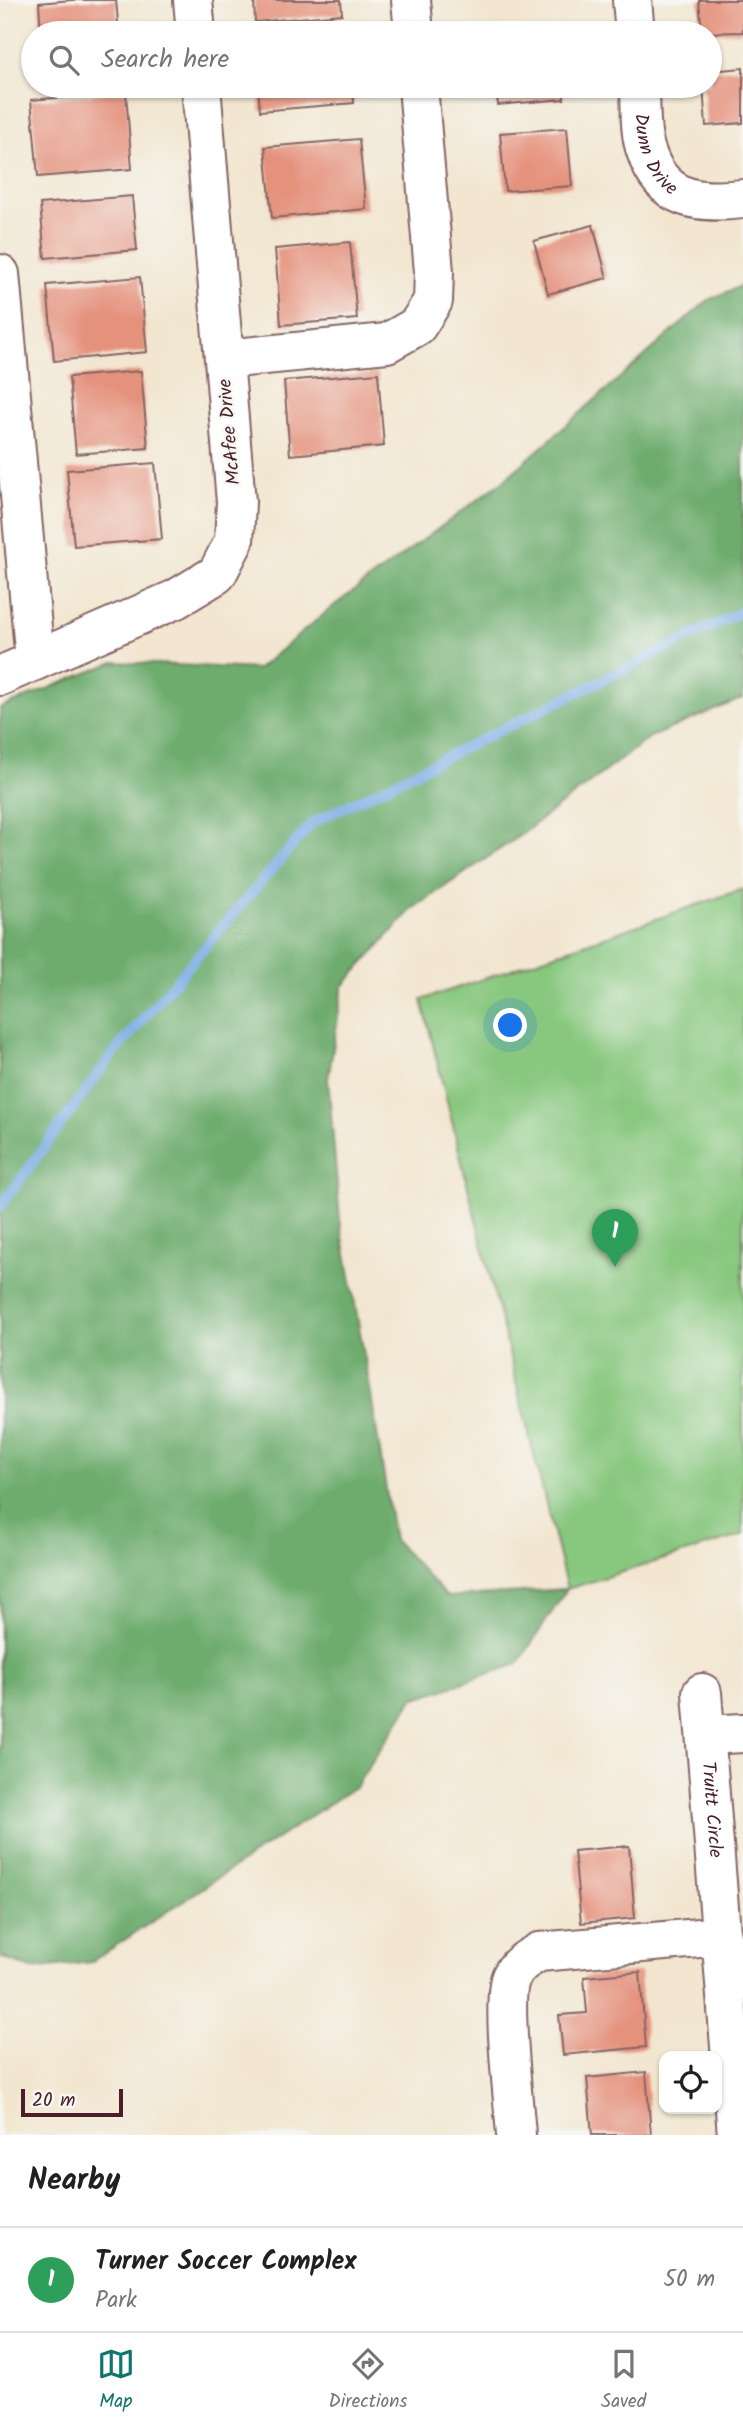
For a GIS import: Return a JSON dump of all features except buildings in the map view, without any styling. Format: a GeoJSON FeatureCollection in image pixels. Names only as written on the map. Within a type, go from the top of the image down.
{"type":"FeatureCollection","features":[{"type":"Feature","properties":{"kind":"street"},"geometry":{"type":"LineString","coordinates":[[193,0],[195,21]]}},
{"type":"Feature","properties":{"kind":"street"},"geometry":{"type":"LineString","coordinates":[[411,0],[413,21]]}},
{"type":"Feature","properties":{"kind":"street"},"geometry":{"type":"LineString","coordinates":[[632,0],[634,21]]}},
{"type":"Feature","properties":{"kind":"street","name":"McAfee Drive"},"geometry":{"type":"LineString","coordinates":[[0,676],[176,599],[217,574],[234,541],[236,502],[202,98]]}},
{"type":"Feature","properties":{"kind":"street"},"geometry":{"type":"LineString","coordinates":[[225,359],[387,343],[417,326],[433,301],[434,272],[419,98]]}},
{"type":"Feature","properties":{"kind":"street","name":"Dunn Drive"},"geometry":{"type":"LineString","coordinates":[[641,98],[645,150],[658,178],[681,195],[711,203],[743,200]]}},
{"type":"Feature","properties":{"kind":"street"},"geometry":{"type":"LineString","coordinates":[[0,274],[35,661]]}},
{"type":"Feature","properties":{"kind":"street","name":"Truitt Circle"},"geometry":{"type":"LineString","coordinates":[[702,1693],[724,1734],[722,1936],[737,2135]]}},
{"type":"Feature","properties":{"kind":"street"},"geometry":{"type":"LineString","coordinates":[[516,2135],[507,2007],[509,1979],[520,1962],[539,1952],[722,1936]]}},
{"type":"Feature","properties":{"kind":"green space"},"geometry":{"type":"Polygon","coordinates":[[[743,285],[743,698],[650,737],[522,834],[412,909],[343,986],[328,1079],[340,1220],[394,1540],[447,1597],[567,1589],[518,1664],[413,1699],[356,1786],[91,1962],[32,1969],[0,1957],[0,708],[114,662],[258,669],[336,604],[503,481],[708,300],[743,285]]]}},
{"type":"Feature","properties":{"kind":"green space"},"geometry":{"type":"Polygon","coordinates":[[[743,889],[743,1535],[567,1589],[422,1000],[743,889]]]}},
{"type":"Feature","properties":{"kind":"waterway"},"geometry":{"type":"LineString","coordinates":[[0,1207],[113,1054],[312,823],[743,611]]}},
{"type":"Feature","properties":{"kind":"place","name":"Turner Soccer Complex"},"geometry":{"type":"Point","coordinates":[615,1267]}}]}
